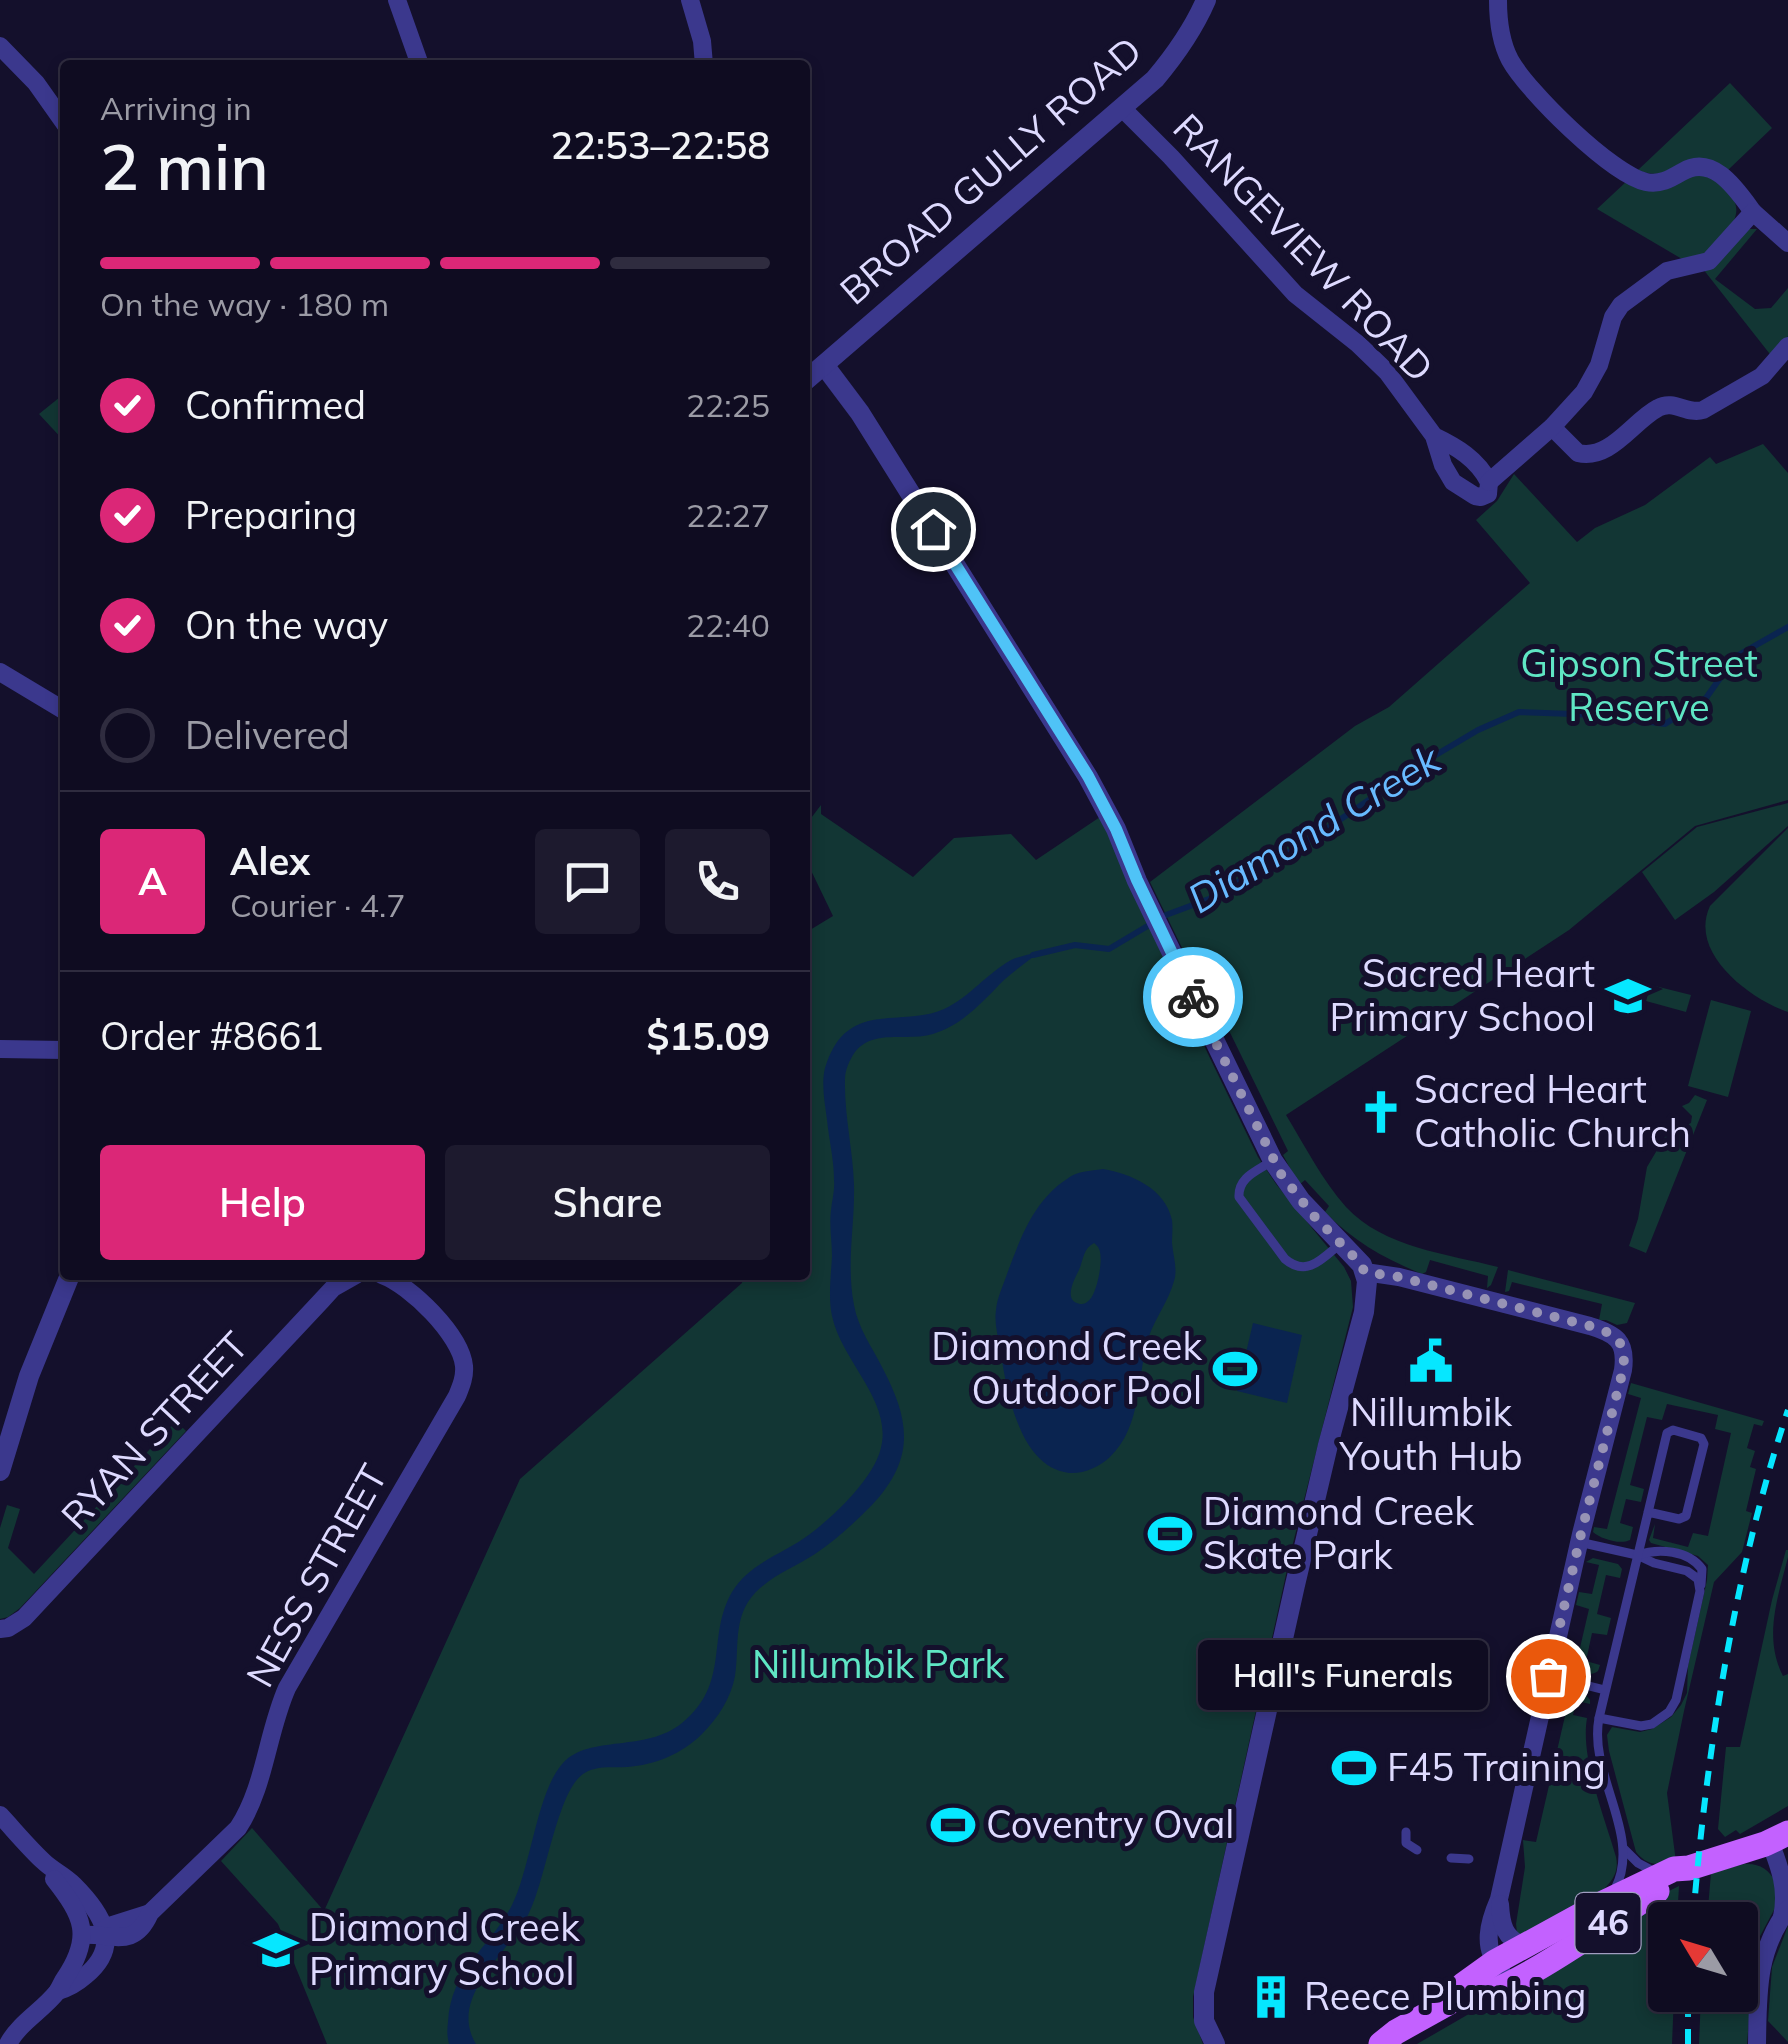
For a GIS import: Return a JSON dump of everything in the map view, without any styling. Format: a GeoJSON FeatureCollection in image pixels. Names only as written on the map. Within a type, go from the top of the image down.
{"type":"FeatureCollection","features":[{"type":"Feature","properties":{"kind":"main road","name":"46"},"geometry":{"type":"LineString","coordinates":[[1381,2044],[1457,1998],[1463,1984],[1495,1962],[1602,1904],[1677,1870],[1779,1837]]}},
{"type":"Feature","properties":{"kind":"main road","name":"46"},"geometry":{"type":"LineString","coordinates":[[1457,1998],[1480,1997],[1525,1975],[1679,1879],[1677,1870]]}},
{"type":"Feature","properties":{"kind":"street"},"geometry":{"type":"LineString","coordinates":[[397,0],[418,60]]}},
{"type":"Feature","properties":{"kind":"street"},"geometry":{"type":"LineString","coordinates":[[690,0],[704,60]]}},
{"type":"Feature","properties":{"kind":"street","name":"BROAD GULLY ROAD"},"geometry":{"type":"LineString","coordinates":[[810,377],[1155,79],[1179,51],[1206,0]]}},
{"type":"Feature","properties":{"kind":"street"},"geometry":{"type":"LineString","coordinates":[[1498,0],[1500,32],[1508,57],[1582,140],[1645,182],[1667,181],[1694,167],[1710,168],[1730,183],[1788,243]]}},
{"type":"Feature","properties":{"kind":"street"},"geometry":{"type":"LineString","coordinates":[[0,46],[36,83],[60,117]]}},
{"type":"Feature","properties":{"kind":"street","name":"RANGEVIEW ROAD"},"geometry":{"type":"LineString","coordinates":[[1122,108],[1295,294],[1387,372],[1434,436],[1445,470],[1460,487],[1481,497],[1490,491],[1490,482],[1466,454],[1434,436]]}},
{"type":"Feature","properties":{"kind":"street"},"geometry":{"type":"LineString","coordinates":[[1490,482],[1552,427],[1592,380],[1621,305],[1667,270],[1709,261],[1754,212]]}},
{"type":"Feature","properties":{"kind":"street"},"geometry":{"type":"LineString","coordinates":[[1552,427],[1578,453],[1593,454],[1656,408],[1674,405],[1694,412],[1703,410],[1762,376],[1788,346]]}},
{"type":"Feature","properties":{"kind":"street"},"geometry":{"type":"LineString","coordinates":[[824,365],[860,412],[1056,724],[1112,822],[1273,1160],[1301,1201],[1365,1272],[1364,1312],[1294,1586],[1204,1992],[1204,2021],[1215,2044]]}},
{"type":"Feature","properties":{"kind":"street"},"geometry":{"type":"LineString","coordinates":[[0,672],[60,708]]}},
{"type":"Feature","properties":{"kind":"street"},"geometry":{"type":"LineString","coordinates":[[0,1048],[60,1050]]}},
{"type":"Feature","properties":{"kind":"street"},"geometry":{"type":"LineString","coordinates":[[1365,1272],[1399,1277],[1590,1326],[1614,1335],[1623,1348],[1623,1370],[1579,1542],[1500,1899],[1488,1934],[1495,1962],[1508,1974],[1525,1975]]}},
{"type":"Feature","properties":{"kind":"street"},"geometry":{"type":"LineString","coordinates":[[0,1471],[29,1376],[68,1280]]}},
{"type":"Feature","properties":{"kind":"street","name":"RYAN STREET"},"geometry":{"type":"LineString","coordinates":[[0,1629],[24,1618],[322,1300],[346,1280]]}},
{"type":"Feature","properties":{"kind":"street","name":"NESS STREET"},"geometry":{"type":"LineString","coordinates":[[98,1933],[150,1912],[230,1837],[246,1815],[288,1688],[457,1396],[464,1368],[458,1344],[408,1290],[393,1280]]}},
{"type":"Feature","properties":{"kind":"street"},"geometry":{"type":"LineString","coordinates":[[0,1815],[98,1912],[98,1933],[58,1991],[8,2044]]}},
{"type":"Feature","properties":{"kind":"street"},"geometry":{"type":"LineString","coordinates":[[1757,2044],[1762,1961],[1785,1913],[1779,1837]]}},
{"type":"Feature","properties":{"kind":"street"},"geometry":{"type":"LineString","coordinates":[[1500,1899],[1506,1934],[1524,1946]]}},
{"type":"Feature","properties":{"kind":"lane"},"geometry":{"type":"LineString","coordinates":[[1273,1160],[1244,1179],[1238,1190],[1242,1202],[1284,1260],[1294,1267],[1308,1267],[1341,1244]]}},
{"type":"Feature","properties":{"kind":"lane"},"geometry":{"type":"LineString","coordinates":[[1602,1904],[1618,1884],[1624,1849],[1597,1748],[1598,1718],[1667,1433],[1673,1430],[1702,1438],[1704,1444],[1686,1516],[1679,1519],[1648,1512]]}},
{"type":"Feature","properties":{"kind":"lane"},"geometry":{"type":"LineString","coordinates":[[1579,1542],[1692,1573],[1698,1579],[1700,1591],[1676,1700],[1669,1712],[1652,1724],[1641,1726],[1598,1718]]}},
{"type":"Feature","properties":{"kind":"lane"},"geometry":{"type":"LineString","coordinates":[[1548,1676],[1605,1690]]}},
{"type":"Feature","properties":{"kind":"lane"},"geometry":{"type":"LineString","coordinates":[[1406,1832],[1408,1847],[1417,1850]]}},
{"type":"Feature","properties":{"kind":"lane"},"geometry":{"type":"LineString","coordinates":[[1624,1849],[1643,1867],[1677,1870]]}},
{"type":"Feature","properties":{"kind":"lane"},"geometry":{"type":"LineString","coordinates":[[1450,1858],[1470,1858]]}},
{"type":"Feature","properties":{"kind":"green space"},"geometry":{"type":"Polygon","coordinates":[[[1730,83],[1772,128],[1728,170],[1701,159],[1663,173],[1638,170],[1730,83]]]}},
{"type":"Feature","properties":{"kind":"green space"},"geometry":{"type":"Polygon","coordinates":[[[1704,174],[1730,194],[1736,209],[1723,237],[1701,255],[1682,259],[1597,209],[1627,181],[1704,174]]]}},
{"type":"Feature","properties":{"kind":"green space"},"geometry":{"type":"Polygon","coordinates":[[[1749,229],[1757,229],[1715,279],[1755,309],[1771,308],[1788,288],[1788,336],[1773,358],[1703,269],[1749,229]]]}},
{"type":"Feature","properties":{"kind":"green space"},"geometry":{"type":"Polygon","coordinates":[[[60,397],[60,437],[39,414],[60,397]]]}},
{"type":"Feature","properties":{"kind":"green space","name":"Gipson Street Reserve"},"geometry":{"type":"Polygon","coordinates":[[[1763,444],[1788,473],[1788,800],[1695,826],[1569,930],[1286,1115],[1329,1186],[1361,1221],[1418,1248],[1498,1267],[1487,1288],[1488,1276],[1430,1260],[1422,1274],[1358,1240],[1325,1212],[1329,1206],[1305,1180],[1299,1185],[1283,1155],[1288,1151],[1215,1002],[1185,954],[1150,882],[1355,726],[1389,707],[1530,583],[1476,520],[1497,501],[1514,474],[1577,542],[1595,528],[1645,505],[1710,457],[1716,464],[1763,444]]]}},
{"type":"Feature","properties":{"kind":"green space"},"geometry":{"type":"Polygon","coordinates":[[[1788,803],[1788,826],[1714,892],[1675,920],[1642,872],[1697,827],[1788,803]]]}},
{"type":"Feature","properties":{"kind":"green space","name":"Nillumbik Park"},"geometry":{"type":"Polygon","coordinates":[[[821,805],[821,814],[913,877],[954,838],[1011,834],[1036,860],[1100,817],[1258,1157],[1351,1281],[1353,1307],[1292,1547],[1193,1997],[1193,2017],[1203,2044],[327,2044],[278,1924],[221,1861],[252,1828],[324,1911],[520,1479],[742,1280],[810,1280],[810,930],[833,916],[810,868],[810,819],[821,805]]]}},
{"type":"Feature","properties":{"kind":"green space"},"geometry":{"type":"Polygon","coordinates":[[[1788,828],[1788,1012],[1757,997],[1726,972],[1708,941],[1705,924],[1710,906],[1788,828]]]}},
{"type":"Feature","properties":{"kind":"green space"},"geometry":{"type":"Polygon","coordinates":[[[1651,985],[1691,995],[1686,1012],[1646,1001],[1651,985]]]}},
{"type":"Feature","properties":{"kind":"green space"},"geometry":{"type":"Polygon","coordinates":[[[1711,1000],[1751,1011],[1728,1097],[1688,1086],[1711,1000]]]}},
{"type":"Feature","properties":{"kind":"green space"},"geometry":{"type":"Polygon","coordinates":[[[1695,1095],[1707,1100],[1646,1253],[1629,1246],[1647,1167],[1672,1125],[1681,1128],[1691,1123],[1692,1116],[1682,1106],[1695,1095]]]}},
{"type":"Feature","properties":{"kind":"green space"},"geometry":{"type":"Polygon","coordinates":[[[1508,1270],[1635,1303],[1627,1323],[1617,1325],[1599,1320],[1602,1304],[1512,1282],[1505,1292],[1508,1270]]]}},
{"type":"Feature","properties":{"kind":"green space"},"geometry":{"type":"Polygon","coordinates":[[[1631,1383],[1764,1421],[1762,1426],[1754,1424],[1747,1448],[1755,1451],[1750,1467],[1756,1469],[1746,1511],[1752,1513],[1742,1552],[1714,1582],[1684,1711],[1667,1793],[1676,1862],[1665,1864],[1650,1863],[1636,1852],[1607,1735],[1612,1727],[1640,1732],[1652,1729],[1671,1717],[1687,1693],[1688,1666],[1708,1565],[1698,1556],[1649,1540],[1655,1524],[1653,1538],[1688,1547],[1693,1533],[1708,1536],[1731,1433],[1715,1429],[1718,1415],[1667,1404],[1662,1420],[1647,1417],[1630,1485],[1644,1489],[1641,1502],[1626,1499],[1620,1523],[1633,1527],[1630,1540],[1616,1542],[1601,1537],[1593,1532],[1594,1527],[1607,1529],[1641,1398],[1628,1394],[1631,1383]]]}},
{"type":"Feature","properties":{"kind":"green space"},"geometry":{"type":"Polygon","coordinates":[[[176,1421],[186,1431],[20,1608],[0,1619],[0,1528],[7,1505],[20,1509],[8,1548],[34,1574],[176,1421]]]}},
{"type":"Feature","properties":{"kind":"green space"},"geometry":{"type":"Polygon","coordinates":[[[1786,1550],[1788,1557],[1773,1632],[1777,1661],[1783,1676],[1788,1674],[1788,1806],[1740,1834],[1736,1830],[1725,1837],[1718,1829],[1726,1747],[1740,1747],[1786,1550]]]}},
{"type":"Feature","properties":{"kind":"green space"},"geometry":{"type":"Polygon","coordinates":[[[1593,1558],[1618,1564],[1622,1569],[1620,1578],[1606,1575],[1597,1614],[1611,1618],[1607,1635],[1592,1633],[1586,1661],[1600,1665],[1598,1671],[1585,1674],[1562,1665],[1576,1665],[1589,1609],[1576,1605],[1579,1592],[1592,1594],[1599,1565],[1586,1562],[1593,1558]]]}},
{"type":"Feature","properties":{"kind":"green space"},"geometry":{"type":"Polygon","coordinates":[[[1556,1692],[1586,1695],[1590,1700],[1590,1704],[1577,1701],[1573,1715],[1587,1718],[1590,1769],[1617,1867],[1603,1890],[1522,1935],[1516,1924],[1525,1867],[1523,1840],[1536,1842],[1568,1703],[1554,1699],[1556,1692]]]}},
{"type":"Feature","properties":{"kind":"green space"},"geometry":{"type":"Polygon","coordinates":[[[1755,1865],[1776,1882],[1775,1908],[1758,1940],[1758,1902],[1709,1902],[1711,1873],[1755,1865]]]}},
{"type":"Feature","properties":{"kind":"green space"},"geometry":{"type":"Polygon","coordinates":[[[1679,1886],[1678,1902],[1649,1902],[1679,1886]]]}},
{"type":"Feature","properties":{"kind":"green space"},"geometry":{"type":"Polygon","coordinates":[[[1648,1902],[1648,2012],[1673,2012],[1672,2044],[1417,2044],[1648,1902]]]}},
{"type":"Feature","properties":{"kind":"green space"},"geometry":{"type":"Polygon","coordinates":[[[1788,1926],[1788,2042],[1768,2021],[1772,1967],[1788,1926]]]}},
{"type":"Feature","properties":{"kind":"green space"},"geometry":{"type":"Polygon","coordinates":[[[1700,2012],[1750,2012],[1747,2044],[1699,2044],[1700,2012]]]}},
{"type":"Feature","properties":{"kind":"water"},"geometry":{"type":"Polygon","coordinates":[[[1040,952],[954,1024],[923,1036],[871,1040],[855,1052],[847,1068],[846,1105],[854,1185],[852,1290],[859,1322],[891,1386],[903,1422],[902,1455],[896,1471],[872,1505],[845,1531],[770,1580],[748,1602],[739,1629],[730,1692],[702,1734],[658,1761],[593,1769],[574,1784],[559,1817],[529,1913],[475,1992],[469,2026],[476,2044],[449,2044],[448,2022],[456,1987],[512,1905],[540,1810],[563,1763],[588,1749],[652,1738],[682,1723],[707,1692],[724,1609],[739,1582],[834,1514],[862,1483],[880,1453],[883,1432],[879,1412],[839,1336],[831,1309],[830,1221],[834,1184],[823,1081],[831,1052],[845,1033],[859,1024],[944,1009],[1011,960],[1040,952]]]}},
{"type":"Feature","properties":{"kind":"water"},"geometry":{"type":"Polygon","coordinates":[[[1103,1169],[1145,1184],[1162,1199],[1172,1220],[1175,1276],[1149,1336],[1137,1400],[1121,1444],[1096,1467],[1069,1473],[1052,1468],[1026,1441],[1006,1383],[996,1315],[1012,1261],[1037,1209],[1071,1176],[1103,1169]],[[1094,1243],[1086,1251],[1071,1289],[1072,1299],[1080,1304],[1091,1299],[1099,1277],[1101,1260],[1094,1243]]]}},
{"type":"Feature","properties":{"kind":"water"},"geometry":{"type":"Polygon","coordinates":[[[1253,1323],[1302,1335],[1287,1403],[1237,1391],[1253,1323]]]}},
{"type":"Feature","properties":{"kind":"waterway","name":"Diamond Creek"},"geometry":{"type":"LineString","coordinates":[[1033,955],[1075,945],[1109,949],[1166,915],[1209,899],[1316,836],[1429,759],[1478,730],[1519,712],[1600,715],[1665,724],[1706,698],[1735,657],[1788,627]]}},
{"type":"Feature","properties":{"kind":"railway"},"geometry":{"type":"LineString","coordinates":[[1695,1902],[1725,1662],[1753,1533],[1788,1410]]}},
{"type":"Feature","properties":{"kind":"railway"},"geometry":{"type":"LineString","coordinates":[[1688,2012],[1688,2044]]}},
{"type":"Feature","properties":{"kind":"way so far"},"geometry":{"type":"LineString","coordinates":[[1193,997],[1281,1174],[1365,1272],[1399,1277],[1590,1326],[1619,1340],[1625,1355],[1623,1370],[1548,1676]]}},
{"type":"Feature","properties":{"kind":"place","name":"Sacred Heart Primary School"},"geometry":{"type":"Point","coordinates":[1628,996]}},
{"type":"Feature","properties":{"kind":"place","name":"Sacred Heart Catholic Church"},"geometry":{"type":"Point","coordinates":[1381,1112]}},
{"type":"Feature","properties":{"kind":"place","name":"Nillumbik Youth Hub"},"geometry":{"type":"Point","coordinates":[1431,1361]}},
{"type":"Feature","properties":{"kind":"place","name":"Diamond Creek Outdoor Pool"},"geometry":{"type":"Point","coordinates":[1235,1369]}},
{"type":"Feature","properties":{"kind":"place","name":"Diamond Creek Skate Park"},"geometry":{"type":"Point","coordinates":[1170,1534]}},
{"type":"Feature","properties":{"kind":"place","name":"Hall's Funerals"},"geometry":{"type":"Point","coordinates":[1548,1676]}},
{"type":"Feature","properties":{"kind":"place","name":"F45 Training"},"geometry":{"type":"Point","coordinates":[1354,1768]}},
{"type":"Feature","properties":{"kind":"place","name":"Coventry Oval"},"geometry":{"type":"Point","coordinates":[953,1825]}},
{"type":"Feature","properties":{"kind":"place","name":"Diamond Creek Primary School"},"geometry":{"type":"Point","coordinates":[276,1950]}},
{"type":"Feature","properties":{"kind":"place","name":"Reece Plumbing"},"geometry":{"type":"Point","coordinates":[1271,1997]}},
{"type":"Feature","properties":{"kind":"route"},"geometry":{"type":"LineString","coordinates":[[933,529],[1088,776],[1193,997]]}}]}
